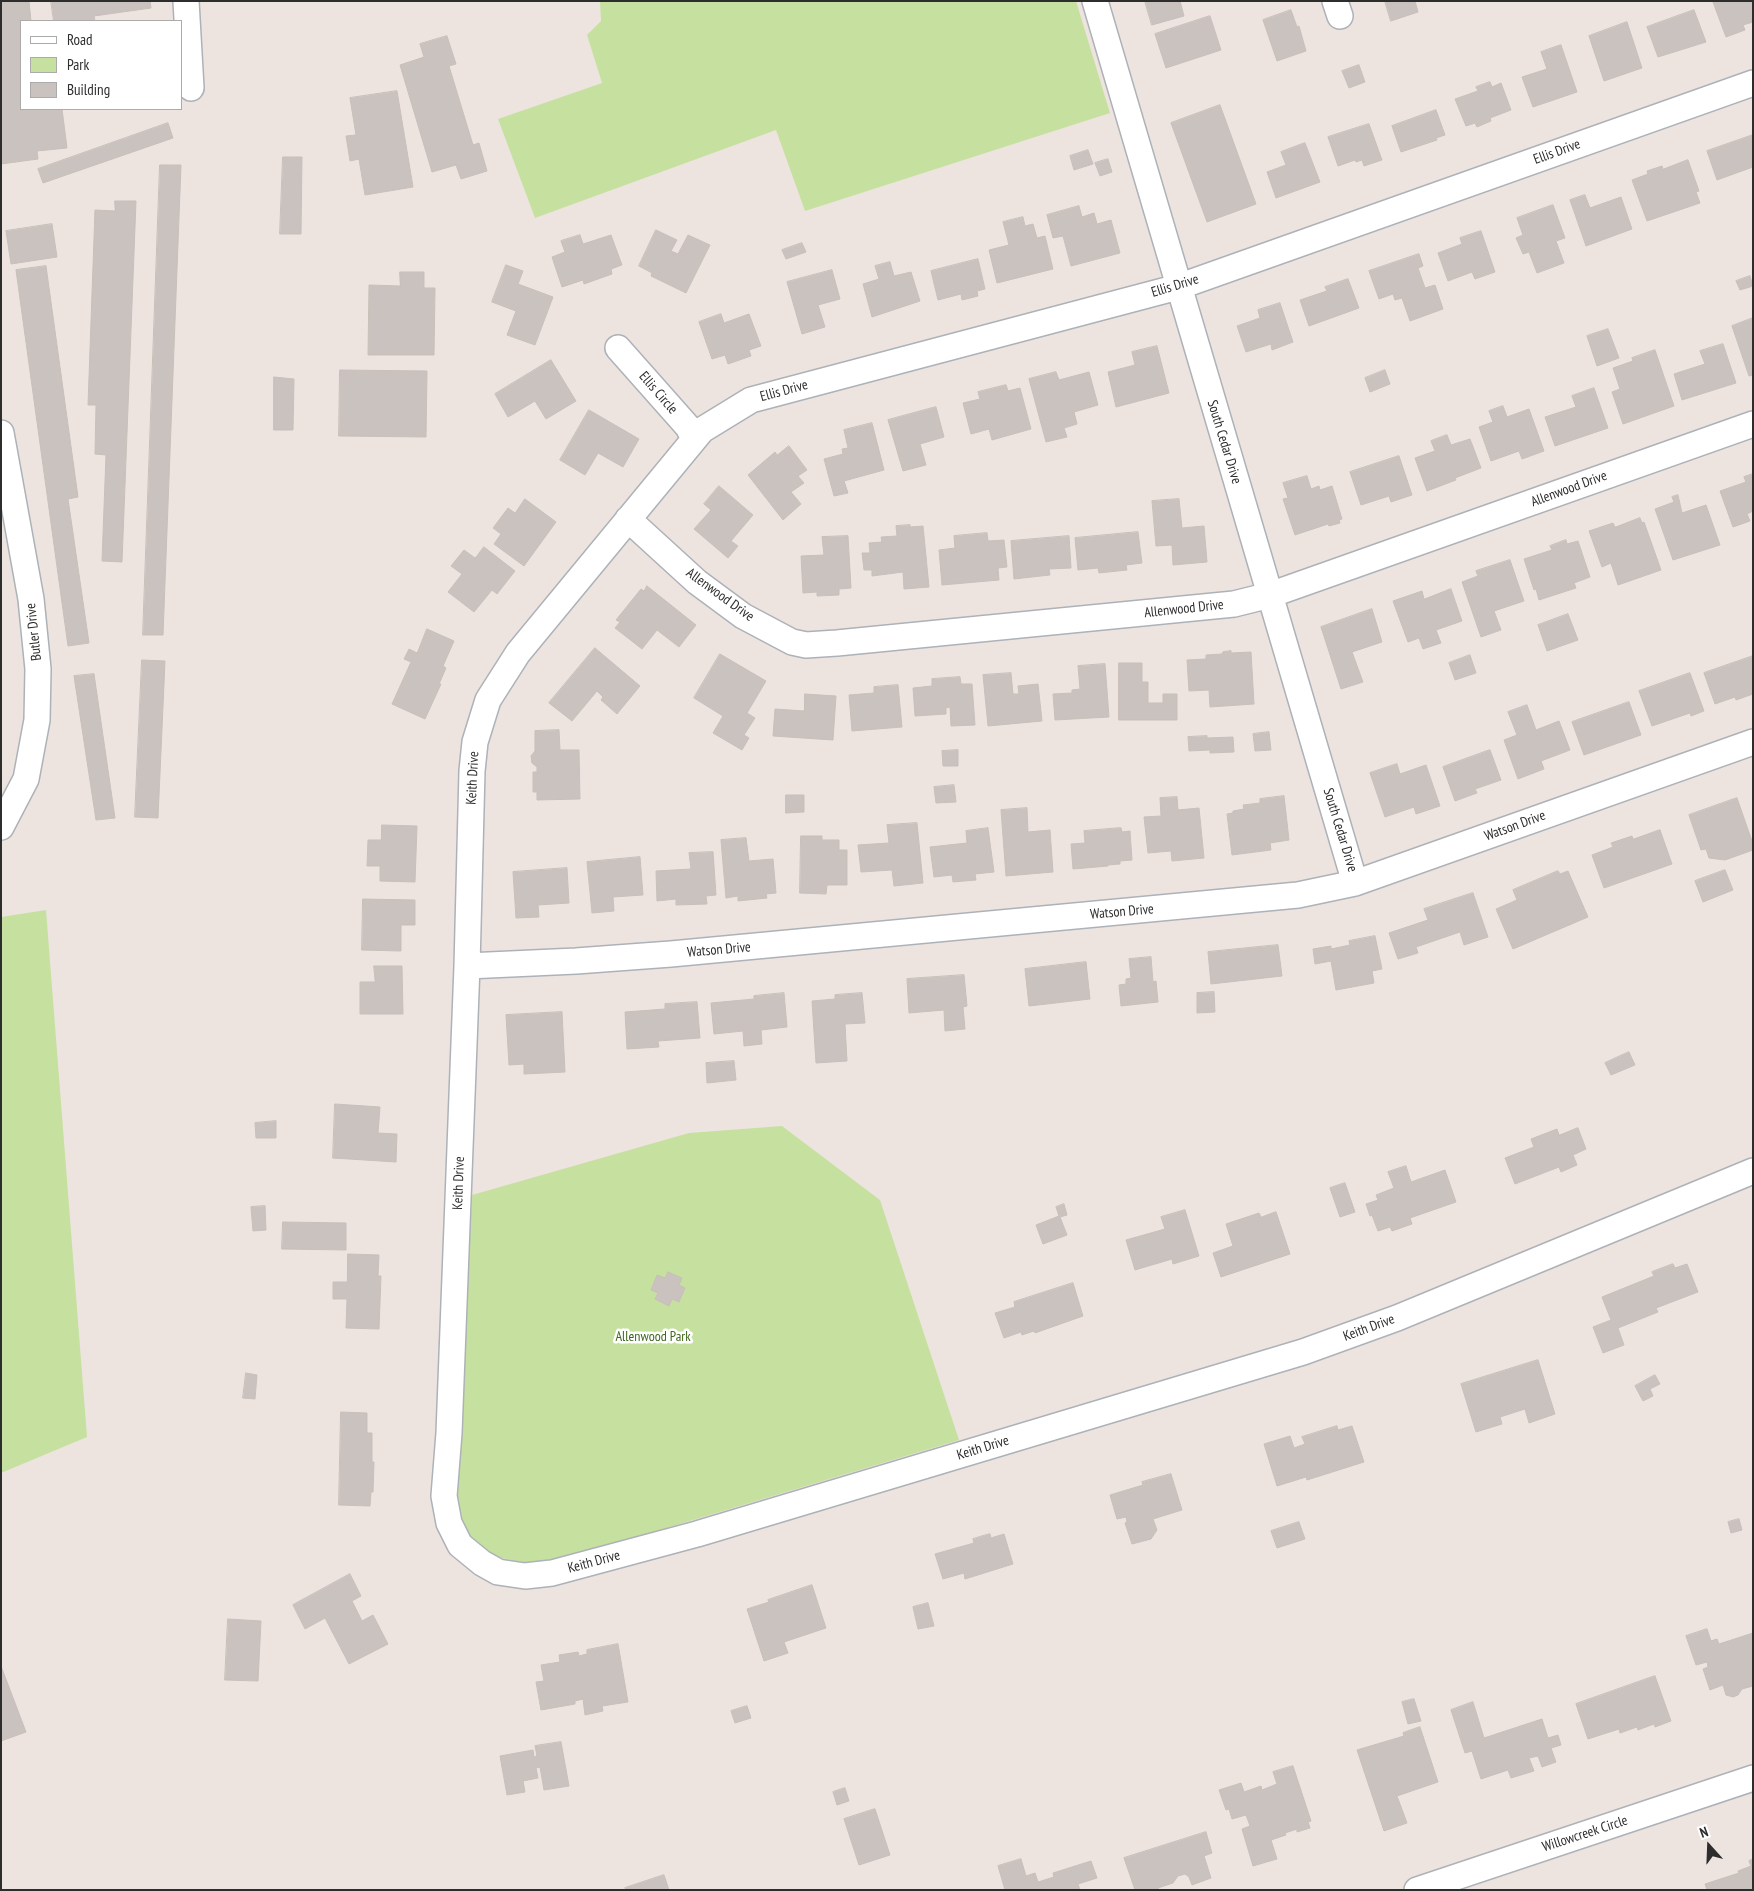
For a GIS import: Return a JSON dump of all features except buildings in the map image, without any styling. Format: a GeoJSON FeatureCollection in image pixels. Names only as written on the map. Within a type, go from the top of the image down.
{"type":"FeatureCollection","features":[{"type":"Feature","properties":{"kind":"street"},"geometry":{"type":"LineString","coordinates":[[186,1],[191,88]]}},
{"type":"Feature","properties":{"kind":"street","name":"South Cedar Drive"},"geometry":{"type":"LineString","coordinates":[[1095,1],[1355,883]]}},
{"type":"Feature","properties":{"kind":"street","name":"Ellis Drive"},"geometry":{"type":"LineString","coordinates":[[628,519],[702,430],[751,400],[1178,287],[1753,83]]}},
{"type":"Feature","properties":{"kind":"street","name":"Ellis Circle"},"geometry":{"type":"LineString","coordinates":[[618,348],[688,427],[694,439]]}},
{"type":"Feature","properties":{"kind":"street","name":"Allenwood Drive"},"geometry":{"type":"LineString","coordinates":[[628,519],[697,582],[743,616],[792,642],[806,645],[838,643],[1234,604],[1270,595],[1753,424]]}},
{"type":"Feature","properties":{"kind":"street","name":"Butler Drive"},"geometry":{"type":"LineString","coordinates":[[1,433],[3,462],[31,599],[38,669],[37,720],[26,779],[1,827]]}},
{"type":"Feature","properties":{"kind":"street","name":"Keith Drive"},"geometry":{"type":"LineString","coordinates":[[628,519],[518,654],[488,700],[475,742],[472,771],[467,966],[449,1433],[444,1496],[449,1523],[460,1545],[498,1572],[525,1576],[552,1573],[696,1534],[1303,1352],[1397,1318],[1753,1171]]}},
{"type":"Feature","properties":{"kind":"street","name":"Watson Drive"},"geometry":{"type":"LineString","coordinates":[[467,966],[671,954],[1298,895],[1355,883],[1753,742]]}},
{"type":"Feature","properties":{"kind":"street","name":"Willowcreek Circle"},"geometry":{"type":"LineString","coordinates":[[1417,1890],[1753,1778]]}},
{"type":"Feature","properties":{"kind":"green space"},"geometry":{"type":"Polygon","coordinates":[[[600,1],[1076,1],[1110,113],[805,211],[776,130],[535,218],[498,119],[602,83],[587,35],[601,21],[600,1]]]}},
{"type":"Feature","properties":{"kind":"green space"},"geometry":{"type":"Polygon","coordinates":[[[46,910],[87,1437],[1,1473],[1,917],[46,910]]]}},
{"type":"Feature","properties":{"kind":"green space","name":"Allenwood Park"},"geometry":{"type":"Polygon","coordinates":[[[782,1126],[880,1200],[959,1440],[593,1550],[531,1564],[492,1556],[466,1534],[457,1496],[472,1195],[689,1133],[782,1126]]]}}]}
